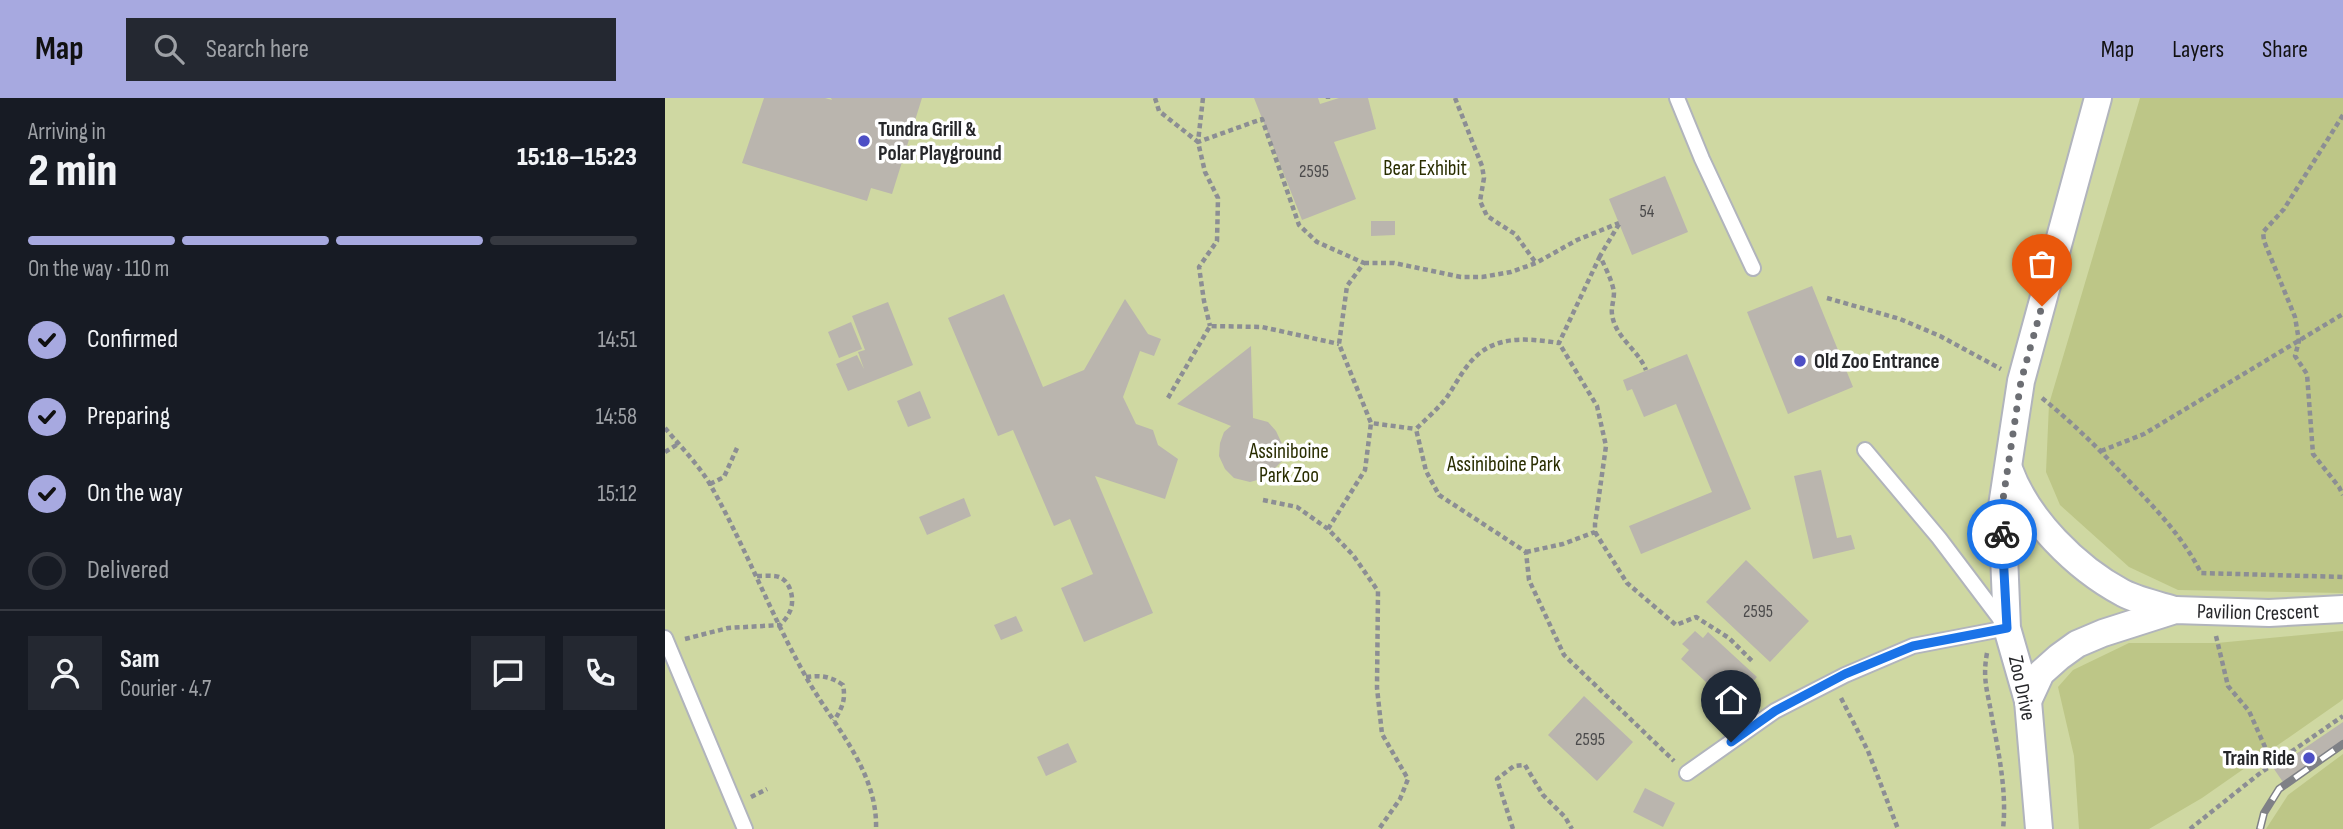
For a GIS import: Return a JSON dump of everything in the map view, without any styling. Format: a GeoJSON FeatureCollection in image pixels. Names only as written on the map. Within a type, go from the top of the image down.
{"type":"FeatureCollection","features":[{"type":"Feature","properties":{"kind":"street","name":"Zoo Drive"},"geometry":{"type":"LineString","coordinates":[[2039,829],[2028,701],[1998,629],[2002,506],[2021,381],[2098,98]]}},
{"type":"Feature","properties":{"kind":"street","name":"Pavilion Crescent"},"geometry":{"type":"LineString","coordinates":[[2009,469],[2017,491],[2042,527],[2070,554],[2127,595],[2175,610],[2269,613],[2343,609]]}},
{"type":"Feature","properties":{"kind":"street","name":"Pavilion Crescent"},"geometry":{"type":"LineString","coordinates":[[2028,701],[2041,673],[2077,644],[2103,632],[2175,610]]}},
{"type":"Feature","properties":{"kind":"lane"},"geometry":{"type":"LineString","coordinates":[[1677,98],[1753,268]]}},
{"type":"Feature","properties":{"kind":"lane"},"geometry":{"type":"LineString","coordinates":[[1687,773],[1775,711],[1832,681],[1913,646],[1998,629],[1939,538],[1865,450]]}},
{"type":"Feature","properties":{"kind":"lane"},"geometry":{"type":"LineString","coordinates":[[666,641],[745,829]]}},
{"type":"Feature","properties":{"kind":"path"},"geometry":{"type":"LineString","coordinates":[[1155,98],[1159,111],[1198,142]]}},
{"type":"Feature","properties":{"kind":"path"},"geometry":{"type":"LineString","coordinates":[[1168,398],[1210,326],[1203,301],[1199,267],[1217,241],[1218,198],[1205,172],[1198,142],[1203,98]]}},
{"type":"Feature","properties":{"kind":"path"},"geometry":{"type":"LineString","coordinates":[[1455,98],[1482,166],[1484,178],[1481,201],[1487,216],[1515,234],[1536,262]]}},
{"type":"Feature","properties":{"kind":"path"},"geometry":{"type":"LineString","coordinates":[[2343,114],[2284,209],[2263,232],[2264,242],[2295,317],[2299,341],[2295,356],[2307,374],[2313,454],[2343,495]]}},
{"type":"Feature","properties":{"kind":"path"},"geometry":{"type":"LineString","coordinates":[[1198,142],[1262,119],[1299,225],[1317,242],[1364,263],[1394,263],[1461,277],[1482,277],[1511,272],[1619,223],[1600,256],[1559,343]]}},
{"type":"Feature","properties":{"kind":"path"},"geometry":{"type":"LineString","coordinates":[[1600,256],[1613,288],[1612,313],[1622,339],[1643,360],[1646,370]]}},
{"type":"Feature","properties":{"kind":"path"},"geometry":{"type":"LineString","coordinates":[[1328,529],[1365,470],[1371,423],[1339,344],[1347,286],[1364,263]]}},
{"type":"Feature","properties":{"kind":"path"},"geometry":{"type":"LineString","coordinates":[[1827,298],[1900,319],[1940,336],[2021,381],[2056,408],[2101,451],[2169,523],[2190,550],[2201,573],[2228,686],[2249,711],[2273,765]]}},
{"type":"Feature","properties":{"kind":"path"},"geometry":{"type":"LineString","coordinates":[[2101,451],[2144,434],[2343,314]]}},
{"type":"Feature","properties":{"kind":"path"},"geometry":{"type":"LineString","coordinates":[[1210,326],[1262,327],[1339,344]]}},
{"type":"Feature","properties":{"kind":"path"},"geometry":{"type":"LineString","coordinates":[[1416,429],[1445,399],[1469,363],[1488,348],[1524,337],[1559,343],[1597,406],[1607,446],[1595,532],[1627,583],[1676,625],[1696,618],[1729,638],[1755,663]]}},
{"type":"Feature","properties":{"kind":"path"},"geometry":{"type":"LineString","coordinates":[[1371,423],[1416,429]]}},
{"type":"Feature","properties":{"kind":"path"},"geometry":{"type":"LineString","coordinates":[[665,428],[710,484],[806,677],[863,770],[872,790],[877,813],[876,829]]}},
{"type":"Feature","properties":{"kind":"path"},"geometry":{"type":"LineString","coordinates":[[1416,429],[1426,471],[1439,495],[1525,552],[1563,544],[1595,532]]}},
{"type":"Feature","properties":{"kind":"path"},"geometry":{"type":"LineString","coordinates":[[665,452],[678,444]]}},
{"type":"Feature","properties":{"kind":"path"},"geometry":{"type":"LineString","coordinates":[[710,484],[724,477],[737,448]]}},
{"type":"Feature","properties":{"kind":"path"},"geometry":{"type":"LineString","coordinates":[[1263,500],[1297,507],[1328,529],[1353,555],[1378,591],[1377,688],[1382,734],[1408,779],[1400,799],[1379,829]]}},
{"type":"Feature","properties":{"kind":"path"},"geometry":{"type":"LineString","coordinates":[[1525,552],[1529,580],[1563,655],[1687,773]]}},
{"type":"Feature","properties":{"kind":"path"},"geometry":{"type":"LineString","coordinates":[[2201,573],[2343,576]]}},
{"type":"Feature","properties":{"kind":"path"},"geometry":{"type":"LineString","coordinates":[[756,576],[781,577],[787,583],[792,594],[791,611],[781,625]]}},
{"type":"Feature","properties":{"kind":"path"},"geometry":{"type":"LineString","coordinates":[[666,641],[728,628],[781,625]]}},
{"type":"Feature","properties":{"kind":"path"},"geometry":{"type":"LineString","coordinates":[[1998,629],[1984,683],[1992,715],[2002,785],[2003,829]]}},
{"type":"Feature","properties":{"kind":"path"},"geometry":{"type":"LineString","coordinates":[[806,677],[821,675],[833,678],[843,685],[845,697],[834,721]]}},
{"type":"Feature","properties":{"kind":"path"},"geometry":{"type":"LineString","coordinates":[[1832,681],[1868,751],[1898,829]]}},
{"type":"Feature","properties":{"kind":"path"},"geometry":{"type":"LineString","coordinates":[[2190,829],[2273,765],[2343,716]]}},
{"type":"Feature","properties":{"kind":"path"},"geometry":{"type":"LineString","coordinates":[[1513,829],[1497,779],[1514,766],[1525,765],[1543,795],[1565,817],[1572,829]]}},
{"type":"Feature","properties":{"kind":"green space","name":"Assiniboine Park"},"geometry":{"type":"Polygon","coordinates":[[[665,98],[2343,98],[2343,829],[665,829],[665,98]]]}},
{"type":"Feature","properties":{"kind":"green space"},"geometry":{"type":"Polygon","coordinates":[[[2140,98],[2343,98],[2343,593],[2178,590],[2129,567],[2060,505],[2046,472],[2049,404],[2140,98]]]}},
{"type":"Feature","properties":{"kind":"green space"},"geometry":{"type":"Polygon","coordinates":[[[2343,631],[2341,701],[2202,798],[2149,829],[2079,829],[2074,756],[2058,687],[2073,670],[2129,643],[2217,643],[2343,631]]]}},
{"type":"Feature","properties":{"kind":"green space"},"geometry":{"type":"Polygon","coordinates":[[[2343,754],[2343,829],[2266,829],[2288,795],[2343,754]]]}},
{"type":"Feature","properties":{"kind":"building","name":"Tundra Grill & Polar Playground"},"geometry":{"type":"Polygon","coordinates":[[[764,98],[922,98],[892,194],[871,188],[867,201],[742,163],[764,98]]]}},
{"type":"Feature","properties":{"kind":"building"},"geometry":{"type":"Polygon","coordinates":[[[1254,98],[1318,98],[1320,104],[1339,98],[1368,98],[1376,129],[1334,142],[1356,199],[1302,220],[1254,98]]]}},
{"type":"Feature","properties":{"kind":"building"},"geometry":{"type":"Polygon","coordinates":[[[1665,176],[1688,232],[1632,255],[1609,199],[1665,176]]]}},
{"type":"Feature","properties":{"kind":"building"},"geometry":{"type":"Polygon","coordinates":[[[1371,221],[1395,221],[1395,235],[1371,236],[1371,221]]]}},
{"type":"Feature","properties":{"kind":"building"},"geometry":{"type":"Polygon","coordinates":[[[1812,286],[1853,387],[1788,414],[1747,312],[1812,286]]]}},
{"type":"Feature","properties":{"kind":"building"},"geometry":{"type":"Polygon","coordinates":[[[1004,294],[1043,387],[1084,370],[1125,299],[1148,334],[1161,339],[1154,356],[1140,351],[1123,397],[1136,424],[1153,430],[1158,445],[1178,459],[1165,499],[1095,476],[1153,613],[1084,642],[1061,588],[1093,574],[1070,519],[1054,526],[1013,430],[998,436],[948,318],[1004,294]]]}},
{"type":"Feature","properties":{"kind":"building"},"geometry":{"type":"Polygon","coordinates":[[[888,302],[913,365],[848,391],[836,364],[857,355],[864,369],[858,352],[865,350],[852,316],[888,302]]]}},
{"type":"Feature","properties":{"kind":"building"},"geometry":{"type":"Polygon","coordinates":[[[851,322],[862,349],[839,358],[828,332],[851,322]]]}},
{"type":"Feature","properties":{"kind":"building"},"geometry":{"type":"Polygon","coordinates":[[[1251,346],[1253,418],[1268,422],[1283,446],[1282,461],[1265,478],[1250,482],[1234,478],[1225,469],[1219,456],[1224,432],[1231,426],[1177,404],[1251,346]]]}},
{"type":"Feature","properties":{"kind":"building"},"geometry":{"type":"Polygon","coordinates":[[[1687,354],[1751,509],[1641,554],[1629,526],[1712,492],[1676,404],[1644,417],[1632,389],[1627,391],[1623,380],[1687,354]]]}},
{"type":"Feature","properties":{"kind":"building"},"geometry":{"type":"Polygon","coordinates":[[[920,391],[931,418],[908,427],[897,401],[920,391]]]}},
{"type":"Feature","properties":{"kind":"building"},"geometry":{"type":"Polygon","coordinates":[[[1821,470],[1837,538],[1851,535],[1855,549],[1813,559],[1794,476],[1821,470]]]}},
{"type":"Feature","properties":{"kind":"building"},"geometry":{"type":"Polygon","coordinates":[[[964,498],[971,516],[927,535],[919,517],[964,498]]]}},
{"type":"Feature","properties":{"kind":"building"},"geometry":{"type":"Polygon","coordinates":[[[1746,560],[1809,621],[1770,662],[1706,602],[1746,560]]]}},
{"type":"Feature","properties":{"kind":"building"},"geometry":{"type":"Polygon","coordinates":[[[1016,616],[1023,631],[1001,640],[994,625],[1016,616]]]}},
{"type":"Feature","properties":{"kind":"building"},"geometry":{"type":"Polygon","coordinates":[[[1695,631],[1703,638],[1708,632],[1757,677],[1732,706],[1681,659],[1689,650],[1682,644],[1695,631]]]}},
{"type":"Feature","properties":{"kind":"building"},"geometry":{"type":"Polygon","coordinates":[[[1584,696],[1633,742],[1597,781],[1548,735],[1584,696]]]}},
{"type":"Feature","properties":{"kind":"building","name":"Train Ride"},"geometry":{"type":"Polygon","coordinates":[[[2343,722],[2343,746],[2285,785],[2274,769],[2343,722]]]}},
{"type":"Feature","properties":{"kind":"building"},"geometry":{"type":"Polygon","coordinates":[[[1068,743],[1077,762],[1046,776],[1037,757],[1068,743]]]}},
{"type":"Feature","properties":{"kind":"building"},"geometry":{"type":"Polygon","coordinates":[[[1645,788],[1675,803],[1663,827],[1633,812],[1645,788]]]}},
{"type":"Feature","properties":{"kind":"railway"},"geometry":{"type":"LineString","coordinates":[[2260,829],[2264,813],[2279,789],[2343,744]]}},
{"type":"Feature","properties":{"kind":"way so far"},"geometry":{"type":"LineString","coordinates":[[2002,534],[2002,506],[2021,381],[2042,306]]}},
{"type":"Feature","properties":{"kind":"place","name":"Tundra Grill & Polar Playground"},"geometry":{"type":"Point","coordinates":[864,141]}},
{"type":"Feature","properties":{"kind":"place","name":"Old Zoo Entrance"},"geometry":{"type":"Point","coordinates":[1800,361]}},
{"type":"Feature","properties":{"kind":"place","name":"Train Ride"},"geometry":{"type":"Point","coordinates":[2309,758]}},
{"type":"Feature","properties":{"kind":"route"},"geometry":{"type":"LineString","coordinates":[[1731,742],[1775,711],[1845,674],[1913,646],[2007,628],[2002,534]]}},
{"type":"Feature","properties":{"kind":"park label","name":"Bear Exhibit"},"geometry":{"type":"Point","coordinates":[1425,168]}},
{"type":"Feature","properties":{"kind":"park label","name":"Assiniboine Park Zoo"},"geometry":{"type":"Point","coordinates":[1289,463]}}]}
